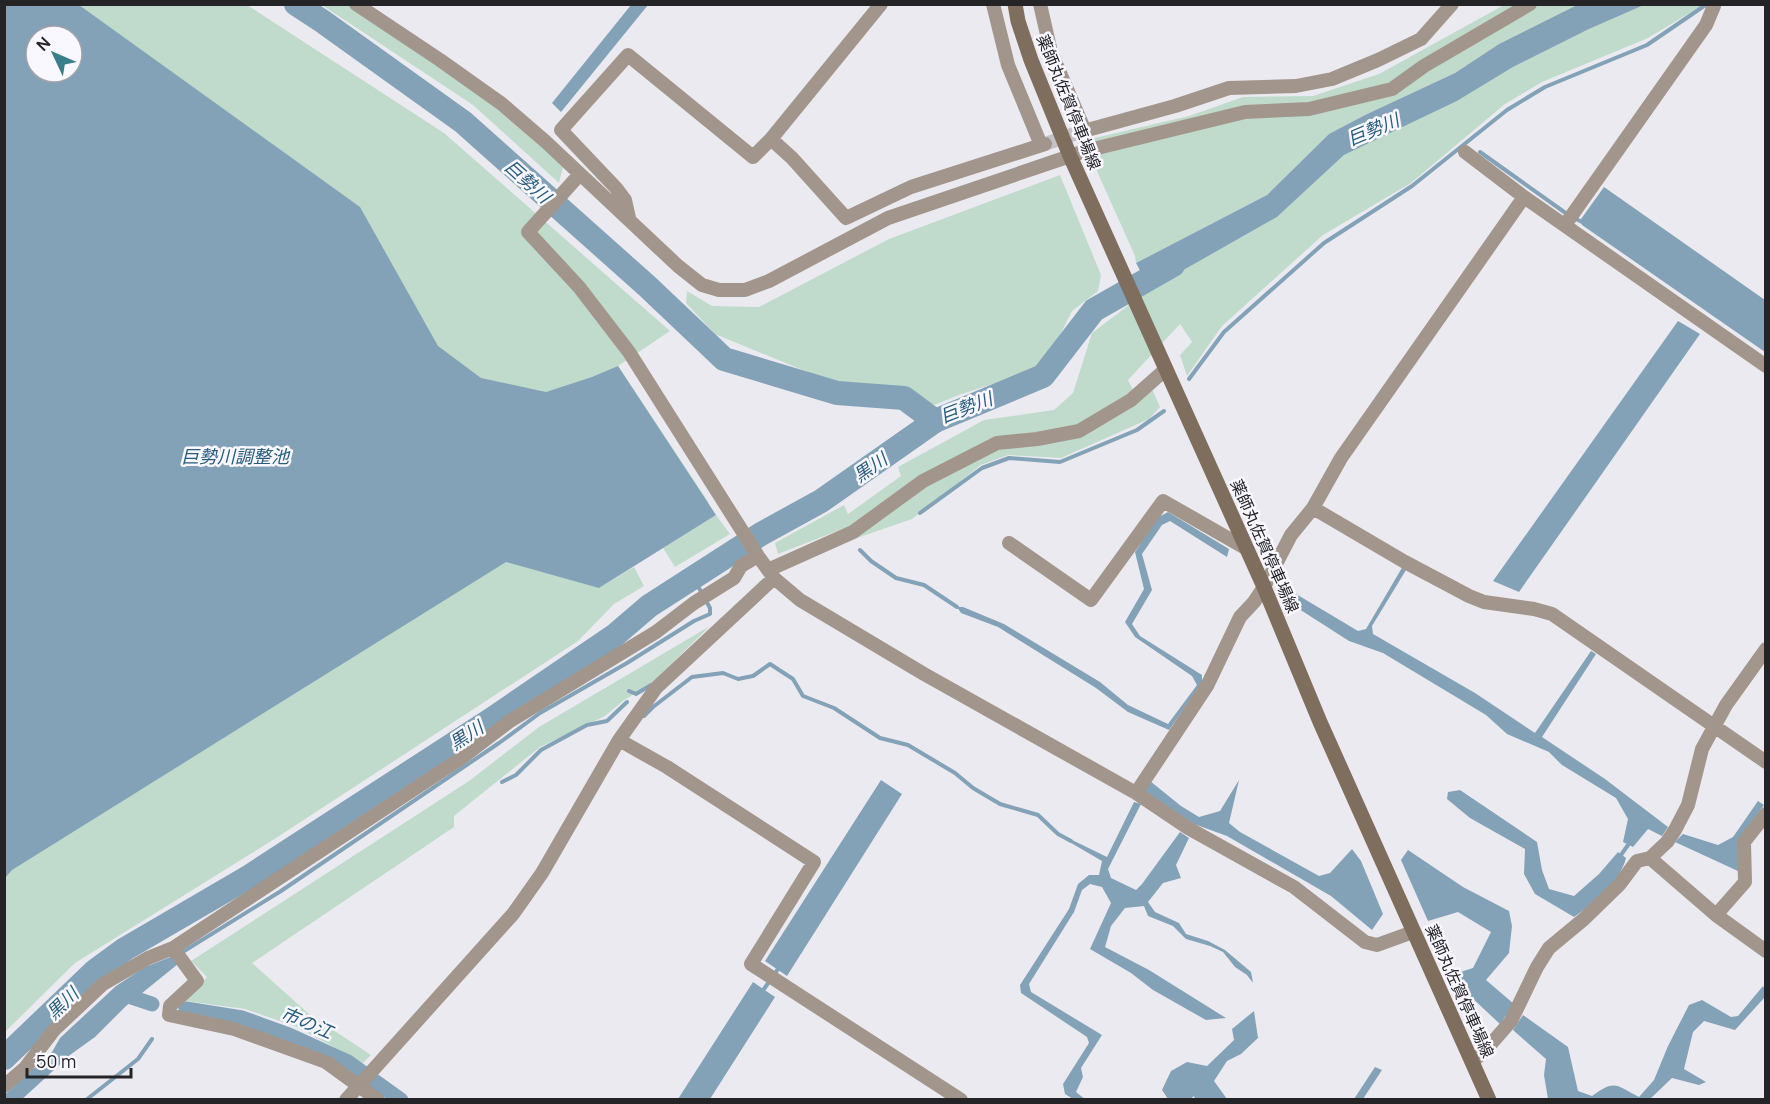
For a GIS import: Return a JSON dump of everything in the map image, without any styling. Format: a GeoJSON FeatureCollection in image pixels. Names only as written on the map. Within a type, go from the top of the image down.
{"type":"FeatureCollection","features":[{"type":"Feature","properties":{"kind":"main road","name":"薬師丸佐賀停車場線"},"geometry":{"type":"LineString","coordinates":[[1015,4],[1031,60],[1071,159],[1264,587],[1320,722],[1472,1061],[1484,1098]]}},
{"type":"Feature","properties":{"kind":"street"},"geometry":{"type":"LineString","coordinates":[[356,4],[477,86],[523,122],[702,285],[719,290],[745,290],[792,271],[888,218],[1071,159],[1245,111],[1309,109],[1392,89],[1424,66],[1530,4]]}},
{"type":"Feature","properties":{"kind":"street"},"geometry":{"type":"LineString","coordinates":[[629,219],[625,200],[616,188],[561,130],[628,55],[753,157],[771,139],[881,4]]}},
{"type":"Feature","properties":{"kind":"street"},"geometry":{"type":"LineString","coordinates":[[771,139],[792,158],[846,218],[911,187],[1043,145],[1008,65],[993,4]]}},
{"type":"Feature","properties":{"kind":"street"},"geometry":{"type":"LineString","coordinates":[[1040,4],[1051,52],[1082,132],[1229,88],[1296,86],[1332,79],[1421,39],[1452,4]]}},
{"type":"Feature","properties":{"kind":"street"},"geometry":{"type":"LineString","coordinates":[[1569,219],[1706,25],[1714,6]]}},
{"type":"Feature","properties":{"kind":"street"},"geometry":{"type":"LineString","coordinates":[[1465,152],[1524,197],[1569,219],[1766,366]]}},
{"type":"Feature","properties":{"kind":"street"},"geometry":{"type":"LineString","coordinates":[[580,174],[528,232],[579,287],[629,352],[771,574],[800,600],[924,674],[1142,797],[1188,828],[1294,887],[1365,942],[1377,945],[1413,932]]}},
{"type":"Feature","properties":{"kind":"street"},"geometry":{"type":"LineString","coordinates":[[1142,797],[1207,686],[1240,617],[1264,587],[1291,535],[1313,508],[1341,458],[1524,197]]}},
{"type":"Feature","properties":{"kind":"street"},"geometry":{"type":"LineString","coordinates":[[346,1100],[357,1085],[513,914],[542,873],[620,740],[656,688],[771,574],[853,532],[923,481],[997,443],[1037,439],[1079,431],[1131,400],[1164,364]]}},
{"type":"Feature","properties":{"kind":"street"},"geometry":{"type":"LineString","coordinates":[[1009,543],[1091,600],[1163,501],[1247,549]]}},
{"type":"Feature","properties":{"kind":"street"},"geometry":{"type":"LineString","coordinates":[[1313,508],[1469,596],[1484,602],[1552,614],[1766,762]]}},
{"type":"Feature","properties":{"kind":"street"},"geometry":{"type":"LineString","coordinates":[[4,1086],[25,1068],[54,1030],[103,984],[148,958],[173,948],[460,759],[510,721],[656,632],[694,603],[734,578],[741,566],[758,556]]}},
{"type":"Feature","properties":{"kind":"street"},"geometry":{"type":"LineString","coordinates":[[1472,1061],[1483,1053],[1513,1018],[1537,967],[1549,948],[1619,885],[1637,861],[1650,858],[1671,836],[1688,805],[1702,749],[1714,725],[1766,649]]}},
{"type":"Feature","properties":{"kind":"street"},"geometry":{"type":"LineString","coordinates":[[620,740],[667,767],[814,862],[751,964],[962,1100]]}},
{"type":"Feature","properties":{"kind":"street"},"geometry":{"type":"LineString","coordinates":[[1716,915],[1746,882],[1744,842],[1766,814]]}},
{"type":"Feature","properties":{"kind":"street"},"geometry":{"type":"LineString","coordinates":[[1650,858],[1716,915],[1766,951]]}},
{"type":"Feature","properties":{"kind":"street"},"geometry":{"type":"LineString","coordinates":[[173,948],[197,981],[170,1006],[169,1015],[234,1029],[326,1062],[378,1100]]}},
{"type":"Feature","properties":{"kind":"green space","name":"巨勢川調整池"},"geometry":{"type":"Polygon","coordinates":[[[5,5],[247,5],[444,133],[670,331],[618,366],[709,503],[599,588],[634,567],[644,586],[614,604],[578,641],[276,838],[75,963],[5,1032],[5,730],[93,640],[74,84],[84,84],[84,24],[46,24],[5,5]]]}},
{"type":"Feature","properties":{"kind":"green space"},"geometry":{"type":"Polygon","coordinates":[[[322,5],[349,5],[418,50],[501,110],[563,167],[559,183],[473,105],[322,5]]]}},
{"type":"Feature","properties":{"kind":"green space"},"geometry":{"type":"Polygon","coordinates":[[[1504,5],[1577,5],[1499,44],[1455,73],[1329,134],[1267,195],[1136,263],[1135,256],[1092,160],[1086,140],[1189,116],[1243,97],[1313,96],[1379,74],[1504,5]]]}},
{"type":"Feature","properties":{"kind":"green space"},"geometry":{"type":"Polygon","coordinates":[[[1644,5],[1703,5],[1648,38],[1542,82],[1505,104],[1411,183],[1323,235],[1222,326],[1187,376],[1180,355],[1192,342],[1180,324],[1128,380],[1138,400],[1152,389],[1160,407],[1149,419],[1061,458],[1008,455],[981,465],[912,519],[857,538],[850,526],[778,554],[775,543],[844,505],[848,514],[901,476],[898,467],[984,420],[1054,410],[1073,393],[1092,333],[1150,289],[1277,217],[1344,155],[1457,101],[1513,67],[1589,29],[1644,5]]]}},
{"type":"Feature","properties":{"kind":"green space"},"geometry":{"type":"Polygon","coordinates":[[[1060,175],[1101,275],[1098,291],[1072,311],[1050,355],[1029,372],[934,405],[900,386],[839,385],[715,334],[686,303],[687,291],[712,306],[759,307],[889,239],[1060,175]]]}},
{"type":"Feature","properties":{"kind":"green space"},"geometry":{"type":"Polygon","coordinates":[[[716,515],[730,534],[675,567],[663,548],[716,515]]]}},
{"type":"Feature","properties":{"kind":"green space"},"geometry":{"type":"Polygon","coordinates":[[[710,626],[654,681],[605,716],[540,747],[454,816],[454,827],[252,963],[309,1014],[371,1055],[363,1063],[297,1027],[245,1009],[186,1001],[207,977],[191,961],[469,781],[539,727],[710,626]]]}},
{"type":"Feature","properties":{"kind":"water","name":"巨勢川調整池"},"geometry":{"type":"Polygon","coordinates":[[[5,4],[79,5],[360,207],[438,346],[481,378],[546,392],[618,366],[716,515],[599,588],[506,562],[12,870],[5,878],[5,4]]]}},
{"type":"Feature","properties":{"kind":"water"},"geometry":{"type":"Polygon","coordinates":[[[631,5],[648,5],[561,112],[552,103],[631,5]]]}},
{"type":"Feature","properties":{"kind":"water"},"geometry":{"type":"Polygon","coordinates":[[[1577,5],[1644,5],[1589,29],[1513,67],[1457,101],[1344,155],[1277,217],[1150,289],[1136,263],[1267,195],[1329,134],[1455,73],[1499,44],[1577,5]]]}},
{"type":"Feature","properties":{"kind":"water"},"geometry":{"type":"Polygon","coordinates":[[[1604,187],[1765,300],[1765,352],[1582,225],[1581,219],[1604,187]]]}},
{"type":"Feature","properties":{"kind":"water"},"geometry":{"type":"Polygon","coordinates":[[[1678,321],[1700,334],[1519,592],[1493,581],[1678,321]]]}},
{"type":"Feature","properties":{"kind":"water"},"geometry":{"type":"Polygon","coordinates":[[[1168,512],[1229,549],[1227,557],[1170,521],[1162,525],[1142,554],[1152,590],[1132,624],[1140,636],[1202,675],[1202,683],[1169,730],[1128,712],[1096,688],[998,627],[961,613],[957,607],[963,607],[1004,624],[1100,682],[1128,705],[1168,724],[1197,685],[1192,676],[1135,637],[1125,622],[1144,589],[1135,552],[1157,518],[1168,512]]]}},
{"type":"Feature","properties":{"kind":"water"},"geometry":{"type":"Polygon","coordinates":[[[1403,566],[1406,570],[1372,626],[1373,634],[1475,693],[1535,733],[1591,651],[1596,654],[1542,737],[1605,779],[1668,827],[1662,836],[1648,829],[1633,847],[1623,842],[1628,819],[1616,798],[1562,765],[1549,752],[1507,734],[1486,715],[1383,653],[1349,641],[1285,600],[1291,591],[1358,631],[1366,629],[1403,566]]]}},
{"type":"Feature","properties":{"kind":"water"},"geometry":{"type":"Polygon","coordinates":[[[881,780],[902,794],[787,976],[765,961],[881,780]]]}},
{"type":"Feature","properties":{"kind":"water"},"geometry":{"type":"Polygon","coordinates":[[[1239,780],[1229,823],[1240,832],[1319,876],[1330,873],[1352,849],[1361,861],[1383,914],[1372,930],[1331,896],[1227,836],[1194,824],[1142,790],[1150,781],[1199,817],[1220,811],[1239,780]]]}},
{"type":"Feature","properties":{"kind":"water"},"geometry":{"type":"Polygon","coordinates":[[[1460,790],[1537,842],[1542,870],[1549,889],[1574,896],[1599,874],[1618,852],[1626,858],[1623,866],[1605,891],[1574,917],[1535,894],[1524,874],[1525,849],[1470,818],[1447,799],[1448,792],[1460,790]]]}},
{"type":"Feature","properties":{"kind":"water"},"geometry":{"type":"Polygon","coordinates":[[[1758,801],[1764,805],[1739,841],[1740,872],[1675,842],[1683,834],[1718,845],[1733,837],[1758,801]]]}},
{"type":"Feature","properties":{"kind":"water"},"geometry":{"type":"Polygon","coordinates":[[[1134,802],[1141,804],[1108,869],[1111,878],[1136,890],[1180,832],[1189,838],[1176,865],[1181,878],[1163,883],[1148,902],[1155,912],[1179,923],[1186,934],[1208,941],[1225,950],[1251,972],[1253,983],[1247,975],[1235,967],[1223,952],[1186,939],[1173,926],[1148,916],[1144,906],[1125,908],[1111,926],[1105,947],[1149,970],[1226,1018],[1206,1020],[1153,990],[1131,973],[1090,949],[1111,903],[1102,887],[1090,884],[1082,890],[1074,912],[1029,984],[1031,992],[1102,1035],[1081,1068],[1083,1077],[1076,1092],[1086,1100],[1073,1099],[1065,1094],[1063,1084],[1089,1043],[1087,1037],[1021,993],[1020,985],[1069,909],[1078,884],[1089,875],[1099,875],[1102,861],[1066,840],[1068,838],[1107,857],[1134,802]]]}},
{"type":"Feature","properties":{"kind":"water"},"geometry":{"type":"Polygon","coordinates":[[[1408,850],[1463,887],[1509,911],[1512,926],[1509,953],[1486,980],[1514,1004],[1500,1024],[1470,996],[1454,974],[1473,968],[1491,932],[1458,912],[1428,921],[1401,860],[1408,850]]]}},
{"type":"Feature","properties":{"kind":"water"},"geometry":{"type":"Polygon","coordinates":[[[173,956],[178,964],[126,1006],[95,1037],[42,1075],[36,1070],[52,1052],[60,1038],[116,986],[145,967],[173,956]]]}},
{"type":"Feature","properties":{"kind":"water"},"geometry":{"type":"Polygon","coordinates":[[[753,982],[775,997],[710,1099],[678,1099],[753,982]]]}},
{"type":"Feature","properties":{"kind":"water"},"geometry":{"type":"Polygon","coordinates":[[[1763,986],[1765,997],[1735,1030],[1704,1021],[1693,1032],[1684,1069],[1706,1082],[1699,1085],[1672,1078],[1650,1099],[1548,1099],[1544,1075],[1546,1059],[1513,1030],[1523,1015],[1568,1047],[1578,1091],[1592,1096],[1606,1087],[1616,1086],[1639,1097],[1654,1080],[1689,1005],[1702,1000],[1731,1017],[1738,1016],[1763,986]]]}},
{"type":"Feature","properties":{"kind":"water"},"geometry":{"type":"Polygon","coordinates":[[[1254,1011],[1258,1038],[1241,1054],[1227,1061],[1214,1081],[1227,1099],[1195,1099],[1194,1096],[1190,1099],[1168,1099],[1162,1090],[1171,1071],[1187,1062],[1207,1066],[1234,1040],[1232,1029],[1254,1011]]]}},
{"type":"Feature","properties":{"kind":"water"},"geometry":{"type":"Polygon","coordinates":[[[1375,1067],[1382,1070],[1363,1099],[1354,1099],[1375,1067]]]}},
{"type":"Feature","properties":{"kind":"waterway","name":"巨勢川"},"geometry":{"type":"LineString","coordinates":[[296,4],[463,122],[647,286],[724,359],[837,393],[904,398],[935,421]]}},
{"type":"Feature","properties":{"kind":"waterway"},"geometry":{"type":"LineString","coordinates":[[1189,379],[1224,332],[1324,243],[1412,186],[1507,110],[1545,87],[1647,45],[1707,4]]}},
{"type":"Feature","properties":{"kind":"waterway"},"geometry":{"type":"LineString","coordinates":[[1480,152],[1567,214]]}},
{"type":"Feature","properties":{"kind":"waterway"},"geometry":{"type":"LineString","coordinates":[[1574,218],[1582,222]]}},
{"type":"Feature","properties":{"kind":"waterway","name":"黒川"},"geometry":{"type":"LineString","coordinates":[[4,1058],[95,971],[125,949],[250,876],[492,719],[614,636],[649,606],[761,534],[821,501],[935,421],[1043,376],[1094,310],[1173,265]]}},
{"type":"Feature","properties":{"kind":"waterway"},"geometry":{"type":"LineString","coordinates":[[920,513],[982,468],[1009,458],[1060,462],[1137,430],[1164,411]]}},
{"type":"Feature","properties":{"kind":"waterway"},"geometry":{"type":"LineString","coordinates":[[860,550],[871,561],[896,578],[924,585],[957,607]]}},
{"type":"Feature","properties":{"kind":"waterway"},"geometry":{"type":"LineString","coordinates":[[181,953],[281,891],[540,713],[694,621],[710,614],[710,608],[694,579]]}},
{"type":"Feature","properties":{"kind":"waterway"},"geometry":{"type":"LineString","coordinates":[[644,716],[692,677],[723,673],[738,679],[753,676],[770,664],[793,679],[803,696],[834,708],[880,738],[908,745],[955,773],[973,788],[1000,804],[1038,815],[1058,834],[1071,841]]}},
{"type":"Feature","properties":{"kind":"waterway"},"geometry":{"type":"LineString","coordinates":[[629,691],[636,694],[651,685]]}},
{"type":"Feature","properties":{"kind":"waterway"},"geometry":{"type":"LineString","coordinates":[[502,782],[516,775],[541,750],[587,725],[607,721],[627,702]]}},
{"type":"Feature","properties":{"kind":"waterway"},"geometry":{"type":"LineString","coordinates":[[1621,855],[1628,845]]}},
{"type":"Feature","properties":{"kind":"waterway"},"geometry":{"type":"LineString","coordinates":[[764,989],[778,969]]}},
{"type":"Feature","properties":{"kind":"waterway","name":"市の江"},"geometry":{"type":"LineString","coordinates":[[119,1000],[125,995],[152,1004]]}},
{"type":"Feature","properties":{"kind":"waterway","name":"市の江"},"geometry":{"type":"LineString","coordinates":[[186,1009],[242,1018],[289,1035],[348,1062],[401,1100]]}},
{"type":"Feature","properties":{"kind":"waterway"},"geometry":{"type":"LineString","coordinates":[[86,1100],[138,1059],[152,1039]]}},
{"type":"Feature","properties":{"kind":"waterway","name":"市の江"},"geometry":{"type":"LineString","coordinates":[[10,1100],[55,1059]]}},
{"type":"Feature","properties":{"kind":"tunnel"},"geometry":{"type":"LineString","coordinates":[[1045,144],[1080,132]]}}]}
